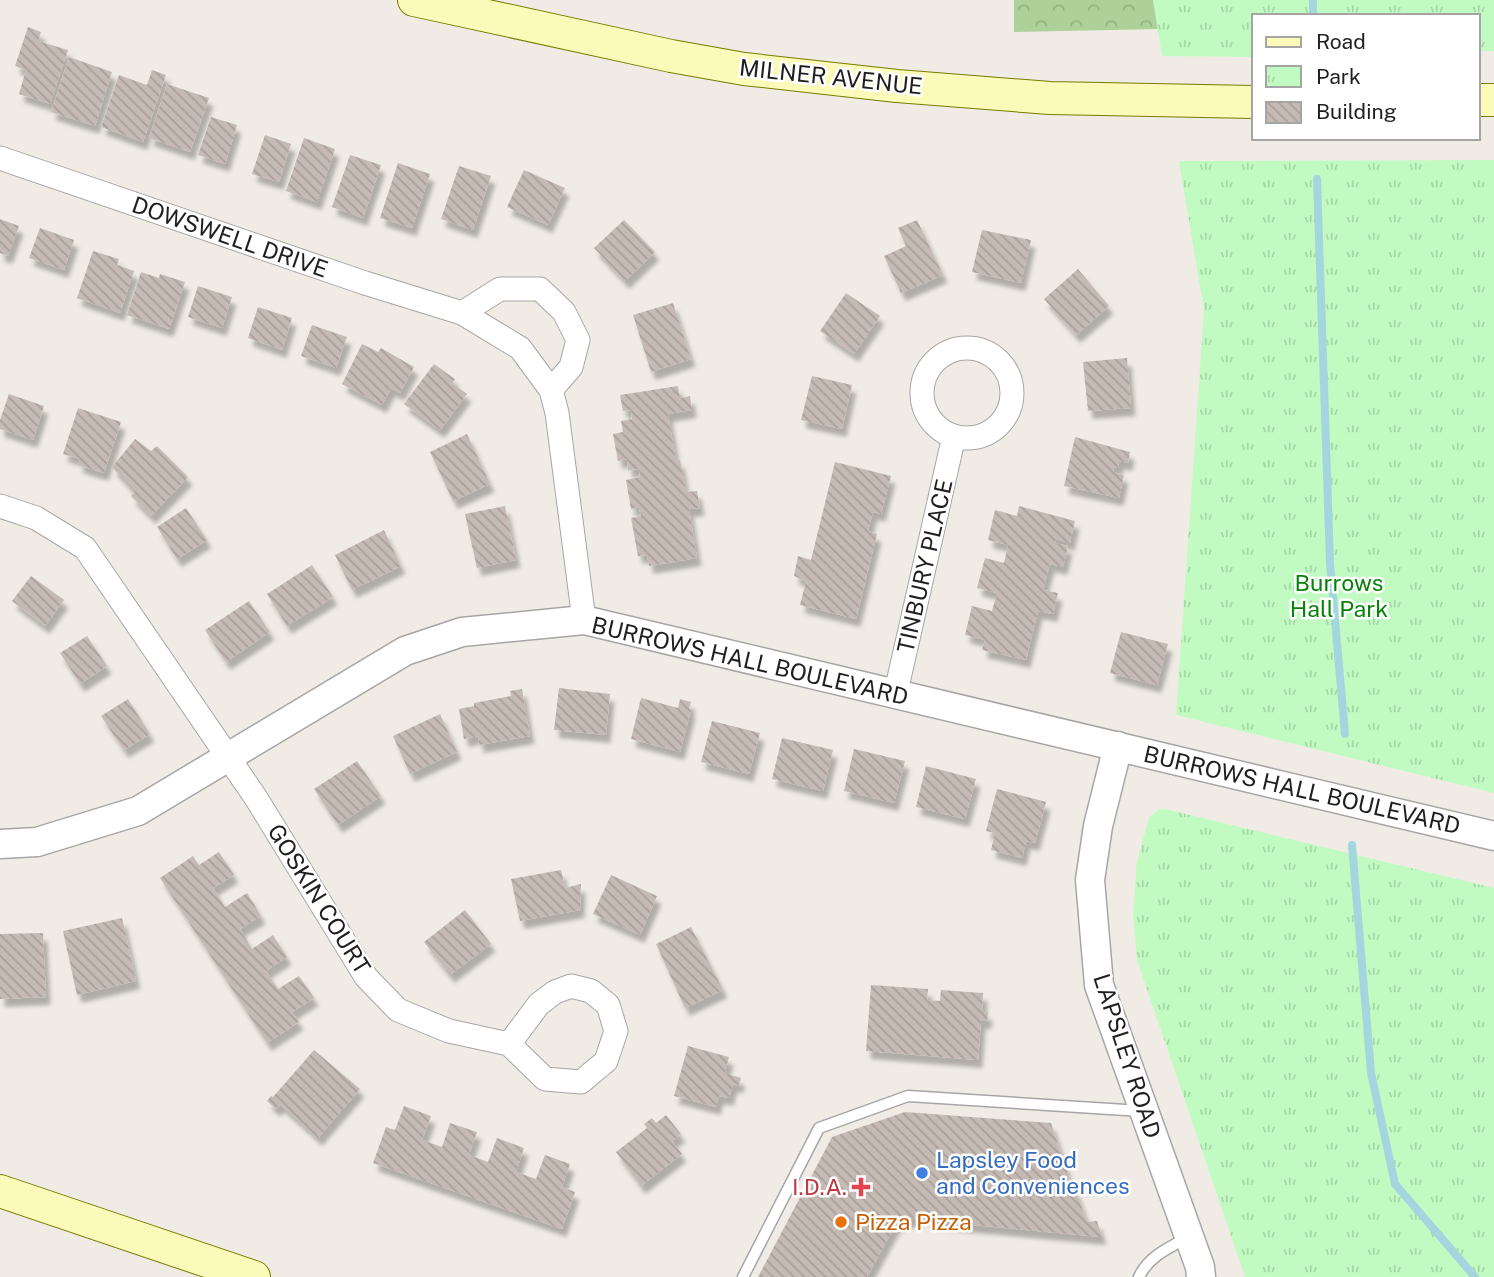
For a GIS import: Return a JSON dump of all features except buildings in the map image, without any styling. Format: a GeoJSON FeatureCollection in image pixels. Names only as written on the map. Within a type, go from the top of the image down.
{"type":"FeatureCollection","features":[{"type":"Feature","properties":{"kind":"main road","name":"MILNER AVENUE"},"geometry":{"type":"LineString","coordinates":[[414,0],[671,57],[744,69],[897,86],[1050,98],[1252,102]]}},
{"type":"Feature","properties":{"kind":"main road"},"geometry":{"type":"LineString","coordinates":[[0,1191],[254,1277]]}},
{"type":"Feature","properties":{"kind":"street","name":"DOWSWELL DRIVE"},"geometry":{"type":"LineString","coordinates":[[0,158],[365,283],[462,313],[520,348],[551,390],[557,413],[584,621]]}},
{"type":"Feature","properties":{"kind":"street"},"geometry":{"type":"LineString","coordinates":[[462,313],[500,289],[540,289],[564,312],[578,340],[571,367],[551,390]]}},
{"type":"Feature","properties":{"kind":"street","name":"TINBURY PLACE"},"geometry":{"type":"LineString","coordinates":[[895,696],[954,436]]}},
{"type":"Feature","properties":{"kind":"street"},"geometry":{"type":"LineString","coordinates":[[0,506],[36,518],[85,548],[229,756]]}},
{"type":"Feature","properties":{"kind":"street","name":"BURROWS HALL BOULEVARD"},"geometry":{"type":"LineString","coordinates":[[0,844],[37,842],[138,811],[404,651],[462,632],[584,621],[1494,836]]}},
{"type":"Feature","properties":{"kind":"street","name":"LAPSLEY ROAD"},"geometry":{"type":"LineString","coordinates":[[1118,746],[1098,826],[1090,880],[1099,985],[1200,1267],[1201,1277]]}},
{"type":"Feature","properties":{"kind":"street","name":"GOSKIN COURT"},"geometry":{"type":"LineString","coordinates":[[229,756],[366,976],[398,1010],[449,1031],[509,1044]]}},
{"type":"Feature","properties":{"kind":"street"},"geometry":{"type":"LineString","coordinates":[[570,986],[591,991],[608,1005],[615,1031],[606,1061],[581,1082],[545,1079],[509,1044],[539,1004],[555,992],[570,986]]}},
{"type":"Feature","properties":{"kind":"lane"},"geometry":{"type":"LineString","coordinates":[[743,1277],[819,1128],[908,1096],[1144,1111]]}},
{"type":"Feature","properties":{"kind":"lane"},"geometry":{"type":"LineString","coordinates":[[1139,1277],[1144,1266],[1164,1250],[1189,1237]]}},
{"type":"Feature","properties":{"kind":"green space"},"geometry":{"type":"Polygon","coordinates":[[[1014,0],[1494,0],[1494,22],[1480,17],[1480,14],[1252,14],[1252,27],[1014,32],[1014,0]]]}},
{"type":"Feature","properties":{"kind":"green space"},"geometry":{"type":"Polygon","coordinates":[[[1153,0],[1494,0],[1494,51],[1480,51],[1480,14],[1252,14],[1252,57],[1162,56],[1153,0]]]}},
{"type":"Feature","properties":{"kind":"green space","name":"Burrows Hall Park"},"geometry":{"type":"Polygon","coordinates":[[[1494,160],[1494,793],[1176,715],[1204,310],[1179,161],[1494,160]]]}},
{"type":"Feature","properties":{"kind":"green space"},"geometry":{"type":"Polygon","coordinates":[[[1165,809],[1494,888],[1494,1277],[1245,1277],[1137,960],[1133,915],[1137,862],[1149,817],[1158,810],[1165,809]]]}},
{"type":"Feature","properties":{"kind":"waterway"},"geometry":{"type":"LineString","coordinates":[[1313,0],[1313,14]]}},
{"type":"Feature","properties":{"kind":"waterway"},"geometry":{"type":"LineString","coordinates":[[1317,179],[1330,563],[1345,734]]}},
{"type":"Feature","properties":{"kind":"waterway"},"geometry":{"type":"LineString","coordinates":[[1352,845],[1371,1073],[1395,1184],[1475,1277]]}},
{"type":"Feature","properties":{"kind":"place","name":"Lapsley Food and Conveniences"},"geometry":{"type":"Point","coordinates":[922,1173]}},
{"type":"Feature","properties":{"kind":"place","name":"I.D.A."},"geometry":{"type":"Point","coordinates":[861,1187]}},
{"type":"Feature","properties":{"kind":"place","name":"Pizza Pizza"},"geometry":{"type":"Point","coordinates":[841,1222]}}]}
